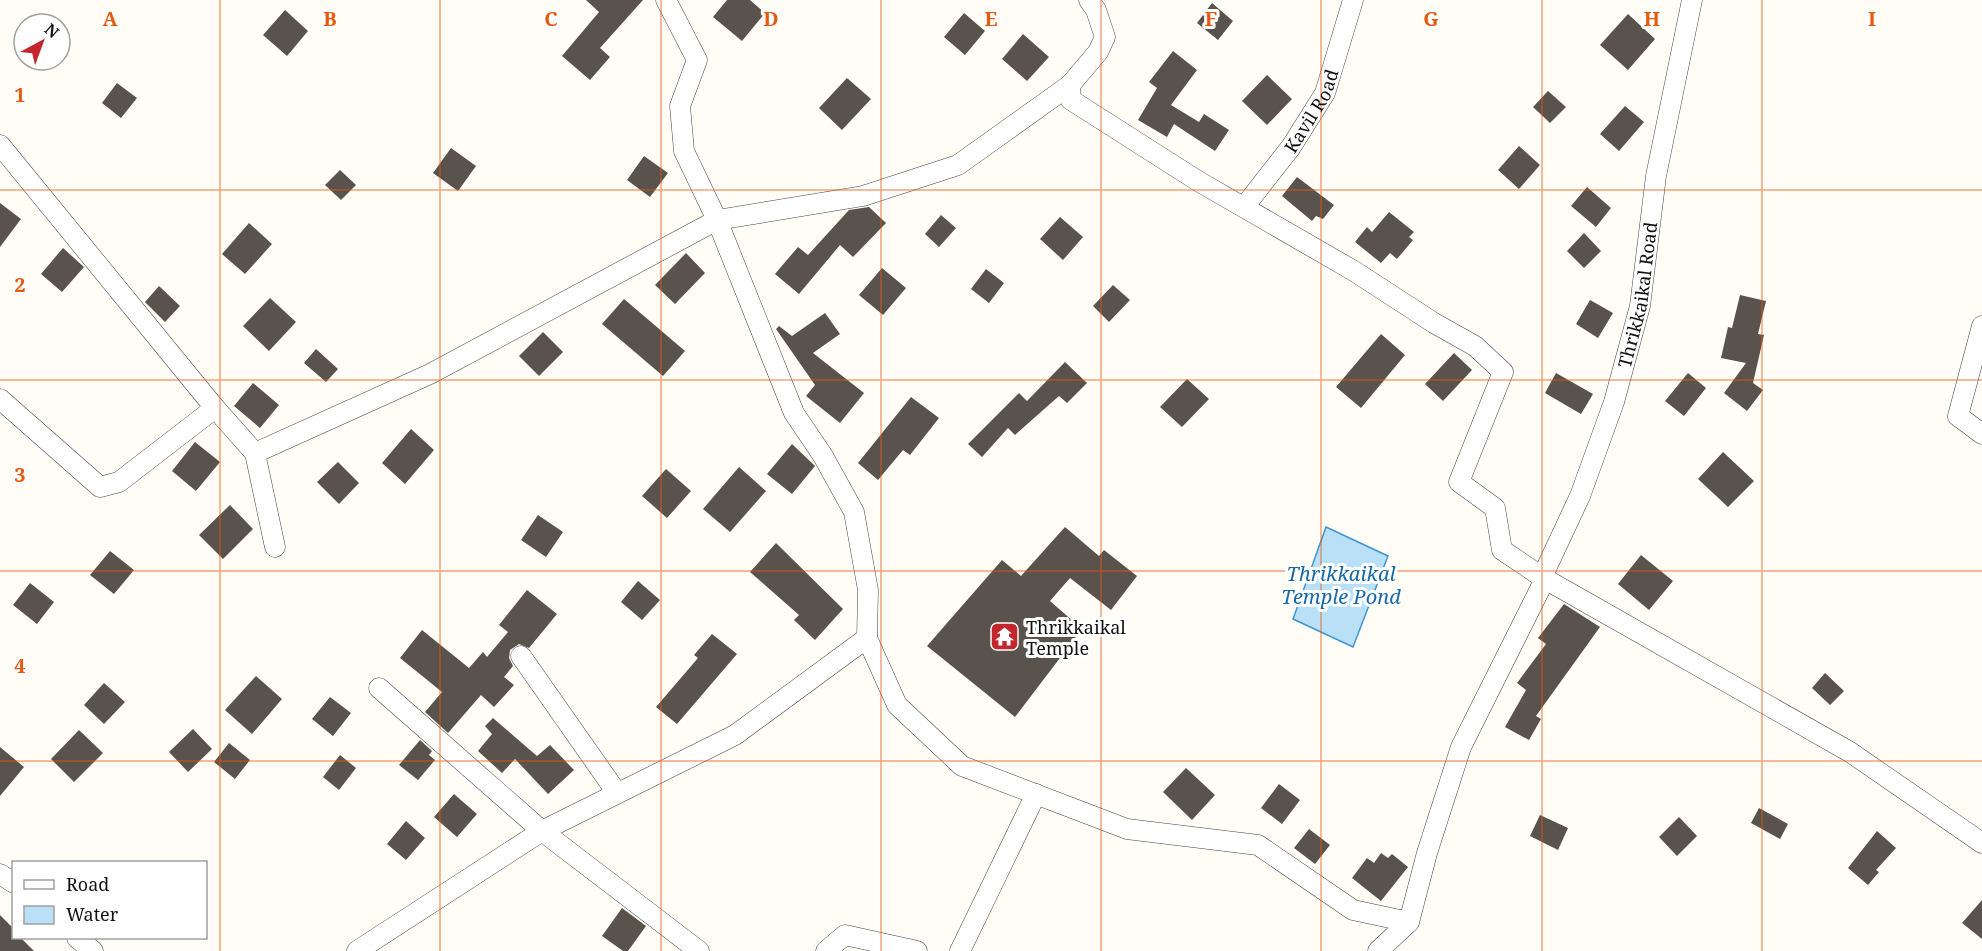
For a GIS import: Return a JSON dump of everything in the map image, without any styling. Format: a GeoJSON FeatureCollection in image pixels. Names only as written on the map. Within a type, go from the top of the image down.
{"type":"FeatureCollection","features":[{"type":"Feature","properties":{"kind":"street"},"geometry":{"type":"LineString","coordinates":[[666,0],[697,60],[680,106],[684,151],[717,220],[794,413],[823,456],[854,512],[868,590],[867,638],[897,705],[962,766],[1127,828],[1258,845],[1353,910],[1409,922]]}},
{"type":"Feature","properties":{"kind":"street"},"geometry":{"type":"LineString","coordinates":[[255,453],[430,374],[717,220],[862,196],[958,165],[1070,85],[1098,52],[1106,37],[1096,10],[1089,0]]}},
{"type":"Feature","properties":{"kind":"street","name":"Kavil Road"},"geometry":{"type":"LineString","coordinates":[[1244,207],[1291,147],[1325,93],[1353,0]]}},
{"type":"Feature","properties":{"kind":"street","name":"Thrikkaikal Road"},"geometry":{"type":"LineString","coordinates":[[1409,922],[1427,853],[1461,747],[1545,579],[1544,573],[1580,495],[1614,402],[1640,306],[1656,176],[1692,0]]}},
{"type":"Feature","properties":{"kind":"street"},"geometry":{"type":"LineString","coordinates":[[1070,85],[1071,99],[1198,181],[1475,346],[1503,372],[1459,482],[1495,508],[1502,550],[1545,579],[1850,752],[1982,843]]}},
{"type":"Feature","properties":{"kind":"street"},"geometry":{"type":"LineString","coordinates":[[0,145],[215,408],[255,453],[275,547]]}},
{"type":"Feature","properties":{"kind":"street"},"geometry":{"type":"LineString","coordinates":[[1982,327],[1958,416],[1982,434]]}},
{"type":"Feature","properties":{"kind":"street"},"geometry":{"type":"LineString","coordinates":[[0,399],[100,487],[119,482],[215,408]]}},
{"type":"Feature","properties":{"kind":"street"},"geometry":{"type":"LineString","coordinates":[[357,951],[542,831],[735,735],[867,638]]}},
{"type":"Feature","properties":{"kind":"street"},"geometry":{"type":"LineString","coordinates":[[521,656],[617,793]]}},
{"type":"Feature","properties":{"kind":"street"},"geometry":{"type":"LineString","coordinates":[[379,688],[542,831],[699,951]]}},
{"type":"Feature","properties":{"kind":"street"},"geometry":{"type":"LineString","coordinates":[[960,951],[1036,794]]}},
{"type":"Feature","properties":{"kind":"street"},"geometry":{"type":"LineString","coordinates":[[1378,951],[1409,922]]}},
{"type":"Feature","properties":{"kind":"street"},"geometry":{"type":"LineString","coordinates":[[826,951],[846,935],[917,951]]}},
{"type":"Feature","properties":{"kind":"street"},"geometry":{"type":"LineString","coordinates":[[78,939],[93,951]]}},
{"type":"Feature","properties":{"kind":"water","name":"Thrikkaikal Temple Pond"},"geometry":{"type":"Polygon","coordinates":[[[1326,527],[1388,556],[1353,647],[1293,619],[1326,527]]]}},
{"type":"Feature","properties":{"kind":"building"},"geometry":{"type":"Polygon","coordinates":[[[586,0],[643,0],[600,48],[610,57],[590,80],[562,56],[599,12],[586,0]]]}},
{"type":"Feature","properties":{"kind":"building"},"geometry":{"type":"Polygon","coordinates":[[[727,0],[750,0],[765,13],[742,41],[713,17],[727,0]]]}},
{"type":"Feature","properties":{"kind":"building"},"geometry":{"type":"Polygon","coordinates":[[[1212,3],[1233,21],[1218,40],[1197,23],[1212,3]]]}},
{"type":"Feature","properties":{"kind":"building"},"geometry":{"type":"Polygon","coordinates":[[[285,10],[308,31],[287,56],[263,35],[285,10]]]}},
{"type":"Feature","properties":{"kind":"building"},"geometry":{"type":"Polygon","coordinates":[[[964,13],[985,31],[965,55],[944,37],[964,13]]]}},
{"type":"Feature","properties":{"kind":"building"},"geometry":{"type":"Polygon","coordinates":[[[1628,14],[1655,39],[1628,70],[1600,45],[1628,14]]]}},
{"type":"Feature","properties":{"kind":"building"},"geometry":{"type":"Polygon","coordinates":[[[1023,34],[1049,57],[1027,81],[1002,59],[1023,34]]]}},
{"type":"Feature","properties":{"kind":"building"},"geometry":{"type":"Polygon","coordinates":[[[1173,51],[1197,70],[1171,105],[1199,122],[1204,114],[1229,130],[1215,151],[1174,124],[1167,137],[1138,120],[1157,88],[1149,82],[1173,51]]]}},
{"type":"Feature","properties":{"kind":"building"},"geometry":{"type":"Polygon","coordinates":[[[1267,75],[1292,99],[1267,125],[1242,101],[1267,75]]]}},
{"type":"Feature","properties":{"kind":"building"},"geometry":{"type":"Polygon","coordinates":[[[847,78],[871,99],[842,130],[819,108],[847,78]]]}},
{"type":"Feature","properties":{"kind":"building"},"geometry":{"type":"Polygon","coordinates":[[[117,83],[137,98],[121,118],[102,103],[117,83]]]}},
{"type":"Feature","properties":{"kind":"building"},"geometry":{"type":"Polygon","coordinates":[[[1548,91],[1566,107],[1550,123],[1533,107],[1548,91]]]}},
{"type":"Feature","properties":{"kind":"building"},"geometry":{"type":"Polygon","coordinates":[[[1625,106],[1644,122],[1619,151],[1600,134],[1625,106]]]}},
{"type":"Feature","properties":{"kind":"building"},"geometry":{"type":"Polygon","coordinates":[[[1519,146],[1540,165],[1519,189],[1498,170],[1519,146]]]}},
{"type":"Feature","properties":{"kind":"building"},"geometry":{"type":"Polygon","coordinates":[[[451,148],[476,166],[458,191],[433,173],[451,148]]]}},
{"type":"Feature","properties":{"kind":"building"},"geometry":{"type":"Polygon","coordinates":[[[644,156],[668,173],[650,197],[627,180],[644,156]]]}},
{"type":"Feature","properties":{"kind":"building"},"geometry":{"type":"Polygon","coordinates":[[[340,170],[356,185],[341,200],[325,185],[340,170]]]}},
{"type":"Feature","properties":{"kind":"building"},"geometry":{"type":"Polygon","coordinates":[[[1297,177],[1334,205],[1323,219],[1316,216],[1312,221],[1282,196],[1297,177]]]}},
{"type":"Feature","properties":{"kind":"building"},"geometry":{"type":"Polygon","coordinates":[[[1587,187],[1611,208],[1596,227],[1571,206],[1587,187]]]}},
{"type":"Feature","properties":{"kind":"building"},"geometry":{"type":"Polygon","coordinates":[[[0,203],[21,219],[0,247],[0,203]]]}},
{"type":"Feature","properties":{"kind":"building"},"geometry":{"type":"Polygon","coordinates":[[[869,207],[886,223],[853,257],[840,245],[799,294],[775,274],[798,247],[808,255],[849,210],[869,207]]]}},
{"type":"Feature","properties":{"kind":"building"},"geometry":{"type":"Polygon","coordinates":[[[1389,212],[1414,232],[1409,237],[1413,240],[1397,259],[1390,253],[1381,263],[1355,242],[1367,227],[1372,232],[1389,212]]]}},
{"type":"Feature","properties":{"kind":"building"},"geometry":{"type":"Polygon","coordinates":[[[941,215],[956,228],[939,247],[925,234],[941,215]]]}},
{"type":"Feature","properties":{"kind":"building"},"geometry":{"type":"Polygon","coordinates":[[[1060,217],[1083,237],[1063,260],[1040,239],[1060,217]]]}},
{"type":"Feature","properties":{"kind":"building"},"geometry":{"type":"Polygon","coordinates":[[[249,223],[272,244],[245,274],[222,254],[249,223]]]}},
{"type":"Feature","properties":{"kind":"building"},"geometry":{"type":"Polygon","coordinates":[[[1584,233],[1601,251],[1584,268],[1567,251],[1584,233]]]}},
{"type":"Feature","properties":{"kind":"building"},"geometry":{"type":"Polygon","coordinates":[[[63,248],[84,267],[62,292],[41,274],[63,248]]]}},
{"type":"Feature","properties":{"kind":"building"},"geometry":{"type":"Polygon","coordinates":[[[686,253],[705,273],[675,304],[655,285],[686,253]]]}},
{"type":"Feature","properties":{"kind":"building"},"geometry":{"type":"Polygon","coordinates":[[[882,268],[906,288],[883,315],[859,295],[882,268]]]}},
{"type":"Feature","properties":{"kind":"building"},"geometry":{"type":"Polygon","coordinates":[[[986,269],[1004,283],[989,303],[971,289],[986,269]]]}},
{"type":"Feature","properties":{"kind":"building"},"geometry":{"type":"Polygon","coordinates":[[[1113,285],[1130,300],[1109,322],[1093,306],[1113,285]]]}},
{"type":"Feature","properties":{"kind":"building"},"geometry":{"type":"Polygon","coordinates":[[[159,286],[180,306],[165,322],[145,302],[159,286]]]}},
{"type":"Feature","properties":{"kind":"building"},"geometry":{"type":"Polygon","coordinates":[[[1740,295],[1766,301],[1758,334],[1764,335],[1753,383],[1763,390],[1747,411],[1724,393],[1746,363],[1721,358],[1728,327],[1732,328],[1740,295]]]}},
{"type":"Feature","properties":{"kind":"building"},"geometry":{"type":"Polygon","coordinates":[[[270,298],[296,322],[269,351],[243,326],[270,298]]]}},
{"type":"Feature","properties":{"kind":"building"},"geometry":{"type":"Polygon","coordinates":[[[624,299],[685,351],[663,376],[602,324],[624,299]]]}},
{"type":"Feature","properties":{"kind":"building"},"geometry":{"type":"Polygon","coordinates":[[[1590,300],[1613,313],[1598,338],[1576,324],[1590,300]]]}},
{"type":"Feature","properties":{"kind":"building"},"geometry":{"type":"Polygon","coordinates":[[[825,313],[840,334],[813,353],[864,393],[840,423],[806,396],[815,385],[776,329],[779,326],[792,336],[825,313]]]}},
{"type":"Feature","properties":{"kind":"building"},"geometry":{"type":"Polygon","coordinates":[[[543,332],[563,352],[539,376],[519,356],[543,332]]]}},
{"type":"Feature","properties":{"kind":"building"},"geometry":{"type":"Polygon","coordinates":[[[1381,334],[1405,355],[1361,408],[1336,387],[1381,334]]]}},
{"type":"Feature","properties":{"kind":"building"},"geometry":{"type":"Polygon","coordinates":[[[316,349],[338,369],[326,382],[304,363],[316,349]]]}},
{"type":"Feature","properties":{"kind":"building"},"geometry":{"type":"Polygon","coordinates":[[[1454,353],[1472,370],[1443,401],[1425,384],[1454,353]]]}},
{"type":"Feature","properties":{"kind":"building"},"geometry":{"type":"Polygon","coordinates":[[[1065,362],[1087,383],[1067,403],[1059,396],[1015,435],[1008,428],[982,457],[968,444],[1019,393],[1027,401],[1065,362]]]}},
{"type":"Feature","properties":{"kind":"building"},"geometry":{"type":"Polygon","coordinates":[[[1556,373],[1593,394],[1581,414],[1545,393],[1556,373]]]}},
{"type":"Feature","properties":{"kind":"building"},"geometry":{"type":"Polygon","coordinates":[[[1688,373],[1706,388],[1684,416],[1665,401],[1688,373]]]}},
{"type":"Feature","properties":{"kind":"building"},"geometry":{"type":"Polygon","coordinates":[[[1187,379],[1209,399],[1182,427],[1160,407],[1187,379]]]}},
{"type":"Feature","properties":{"kind":"building"},"geometry":{"type":"Polygon","coordinates":[[[253,383],[279,405],[260,428],[234,406],[253,383]]]}},
{"type":"Feature","properties":{"kind":"building"},"geometry":{"type":"Polygon","coordinates":[[[911,397],[939,418],[910,455],[903,450],[878,480],[858,463],[911,397]]]}},
{"type":"Feature","properties":{"kind":"building"},"geometry":{"type":"Polygon","coordinates":[[[411,429],[434,450],[405,484],[382,463],[411,429]]]}},
{"type":"Feature","properties":{"kind":"building"},"geometry":{"type":"Polygon","coordinates":[[[195,442],[220,462],[196,491],[172,471],[195,442]]]}},
{"type":"Feature","properties":{"kind":"building"},"geometry":{"type":"Polygon","coordinates":[[[792,444],[815,466],[792,494],[767,474],[792,444]]]}},
{"type":"Feature","properties":{"kind":"building"},"geometry":{"type":"Polygon","coordinates":[[[1723,452],[1754,481],[1728,507],[1698,479],[1723,452]]]}},
{"type":"Feature","properties":{"kind":"building"},"geometry":{"type":"Polygon","coordinates":[[[338,462],[359,483],[339,504],[317,482],[338,462]]]}},
{"type":"Feature","properties":{"kind":"building"},"geometry":{"type":"Polygon","coordinates":[[[739,467],[766,491],[730,532],[703,509],[739,467]]]}},
{"type":"Feature","properties":{"kind":"building"},"geometry":{"type":"Polygon","coordinates":[[[666,469],[691,491],[667,518],[642,496],[666,469]]]}},
{"type":"Feature","properties":{"kind":"building"},"geometry":{"type":"Polygon","coordinates":[[[230,505],[253,529],[223,559],[199,535],[230,505]]]}},
{"type":"Feature","properties":{"kind":"building"},"geometry":{"type":"Polygon","coordinates":[[[538,515],[563,532],[546,557],[521,540],[538,515]]]}},
{"type":"Feature","properties":{"kind":"building","name":"Thrikkaikal Temple"},"geometry":{"type":"Polygon","coordinates":[[[1065,527],[1099,556],[1104,550],[1137,576],[1111,610],[1070,578],[1050,601],[1082,629],[1015,717],[927,646],[1002,560],[1021,576],[1065,527]]]}},
{"type":"Feature","properties":{"kind":"building"},"geometry":{"type":"Polygon","coordinates":[[[776,543],[843,609],[815,640],[794,620],[799,615],[750,572],[776,543]]]}},
{"type":"Feature","properties":{"kind":"building"},"geometry":{"type":"Polygon","coordinates":[[[110,551],[134,570],[114,594],[90,575],[110,551]]]}},
{"type":"Feature","properties":{"kind":"building"},"geometry":{"type":"Polygon","coordinates":[[[1641,555],[1673,581],[1649,610],[1618,584],[1641,555]]]}},
{"type":"Feature","properties":{"kind":"building"},"geometry":{"type":"Polygon","coordinates":[[[638,581],[660,600],[642,620],[621,602],[638,581]]]}},
{"type":"Feature","properties":{"kind":"building"},"geometry":{"type":"Polygon","coordinates":[[[30,583],[54,602],[37,624],[13,605],[30,583]]]}},
{"type":"Feature","properties":{"kind":"building"},"geometry":{"type":"Polygon","coordinates":[[[527,590],[557,614],[529,648],[519,644],[510,650],[509,658],[513,666],[504,677],[514,685],[494,707],[481,695],[448,733],[425,712],[442,692],[400,658],[422,630],[469,668],[483,652],[487,657],[508,632],[499,625],[527,590]]]}},
{"type":"Feature","properties":{"kind":"building"},"geometry":{"type":"Polygon","coordinates":[[[1564,604],[1600,627],[1536,716],[1541,719],[1529,740],[1505,727],[1526,690],[1517,683],[1546,644],[1538,638],[1564,604]]]}},
{"type":"Feature","properties":{"kind":"building"},"geometry":{"type":"Polygon","coordinates":[[[712,634],[737,654],[677,724],[656,707],[698,658],[694,655],[712,634]]]}},
{"type":"Feature","properties":{"kind":"building"},"geometry":{"type":"Polygon","coordinates":[[[1825,673],[1844,691],[1830,705],[1812,688],[1825,673]]]}},
{"type":"Feature","properties":{"kind":"building"},"geometry":{"type":"Polygon","coordinates":[[[256,676],[282,699],[252,734],[225,710],[256,676]]]}},
{"type":"Feature","properties":{"kind":"building"},"geometry":{"type":"Polygon","coordinates":[[[104,683],[125,702],[104,724],[84,705],[104,683]]]}},
{"type":"Feature","properties":{"kind":"building"},"geometry":{"type":"Polygon","coordinates":[[[330,697],[351,713],[333,736],[312,719],[330,697]]]}},
{"type":"Feature","properties":{"kind":"building"},"geometry":{"type":"Polygon","coordinates":[[[493,718],[537,756],[550,745],[574,770],[548,794],[515,759],[502,773],[478,751],[492,734],[485,726],[493,718]]]}},
{"type":"Feature","properties":{"kind":"building"},"geometry":{"type":"Polygon","coordinates":[[[193,729],[212,749],[188,772],[169,752],[193,729]]]}},
{"type":"Feature","properties":{"kind":"building"},"geometry":{"type":"Polygon","coordinates":[[[79,730],[103,753],[74,782],[51,759],[79,730]]]}},
{"type":"Feature","properties":{"kind":"building"},"geometry":{"type":"Polygon","coordinates":[[[420,740],[432,751],[429,755],[435,760],[418,780],[399,765],[420,740]]]}},
{"type":"Feature","properties":{"kind":"building"},"geometry":{"type":"Polygon","coordinates":[[[229,743],[250,760],[235,779],[214,762],[229,743]]]}},
{"type":"Feature","properties":{"kind":"building"},"geometry":{"type":"Polygon","coordinates":[[[0,747],[24,767],[0,796],[0,747]]]}},
{"type":"Feature","properties":{"kind":"building"},"geometry":{"type":"Polygon","coordinates":[[[340,755],[356,768],[339,790],[323,777],[340,755]]]}},
{"type":"Feature","properties":{"kind":"building"},"geometry":{"type":"Polygon","coordinates":[[[1186,768],[1215,795],[1192,820],[1163,792],[1186,768]]]}},
{"type":"Feature","properties":{"kind":"building"},"geometry":{"type":"Polygon","coordinates":[[[1279,784],[1300,800],[1282,824],[1261,808],[1279,784]]]}},
{"type":"Feature","properties":{"kind":"building"},"geometry":{"type":"Polygon","coordinates":[[[454,794],[477,814],[457,837],[434,817],[454,794]]]}},
{"type":"Feature","properties":{"kind":"building"},"geometry":{"type":"Polygon","coordinates":[[[1759,808],[1788,824],[1780,839],[1751,823],[1759,808]]]}},
{"type":"Feature","properties":{"kind":"building"},"geometry":{"type":"Polygon","coordinates":[[[1540,815],[1568,828],[1558,850],[1530,836],[1540,815]]]}},
{"type":"Feature","properties":{"kind":"building"},"geometry":{"type":"Polygon","coordinates":[[[1679,817],[1697,836],[1677,856],[1659,837],[1679,817]]]}},
{"type":"Feature","properties":{"kind":"building"},"geometry":{"type":"Polygon","coordinates":[[[406,821],[425,838],[406,860],[387,844],[406,821]]]}},
{"type":"Feature","properties":{"kind":"building"},"geometry":{"type":"Polygon","coordinates":[[[1309,829],[1330,845],[1315,864],[1294,848],[1309,829]]]}},
{"type":"Feature","properties":{"kind":"building"},"geometry":{"type":"Polygon","coordinates":[[[1877,831],[1896,848],[1876,870],[1879,872],[1868,885],[1848,868],[1877,831]]]}},
{"type":"Feature","properties":{"kind":"building"},"geometry":{"type":"Polygon","coordinates":[[[1381,853],[1388,858],[1392,854],[1408,867],[1381,901],[1352,878],[1367,858],[1374,863],[1381,853]]]}},
{"type":"Feature","properties":{"kind":"building"},"geometry":{"type":"Polygon","coordinates":[[[1982,900],[1982,939],[1962,923],[1982,900]]]}},
{"type":"Feature","properties":{"kind":"building"},"geometry":{"type":"Polygon","coordinates":[[[622,908],[646,926],[628,951],[623,951],[602,936],[622,908]]]}},
{"type":"Feature","properties":{"kind":"building"},"geometry":{"type":"Polygon","coordinates":[[[0,915],[12,927],[12,939],[22,939],[34,951],[0,951],[0,915]]]}},
{"type":"Feature","properties":{"kind":"place","name":"Thrikkaikal Temple"},"geometry":{"type":"Point","coordinates":[1005,637]}}]}
